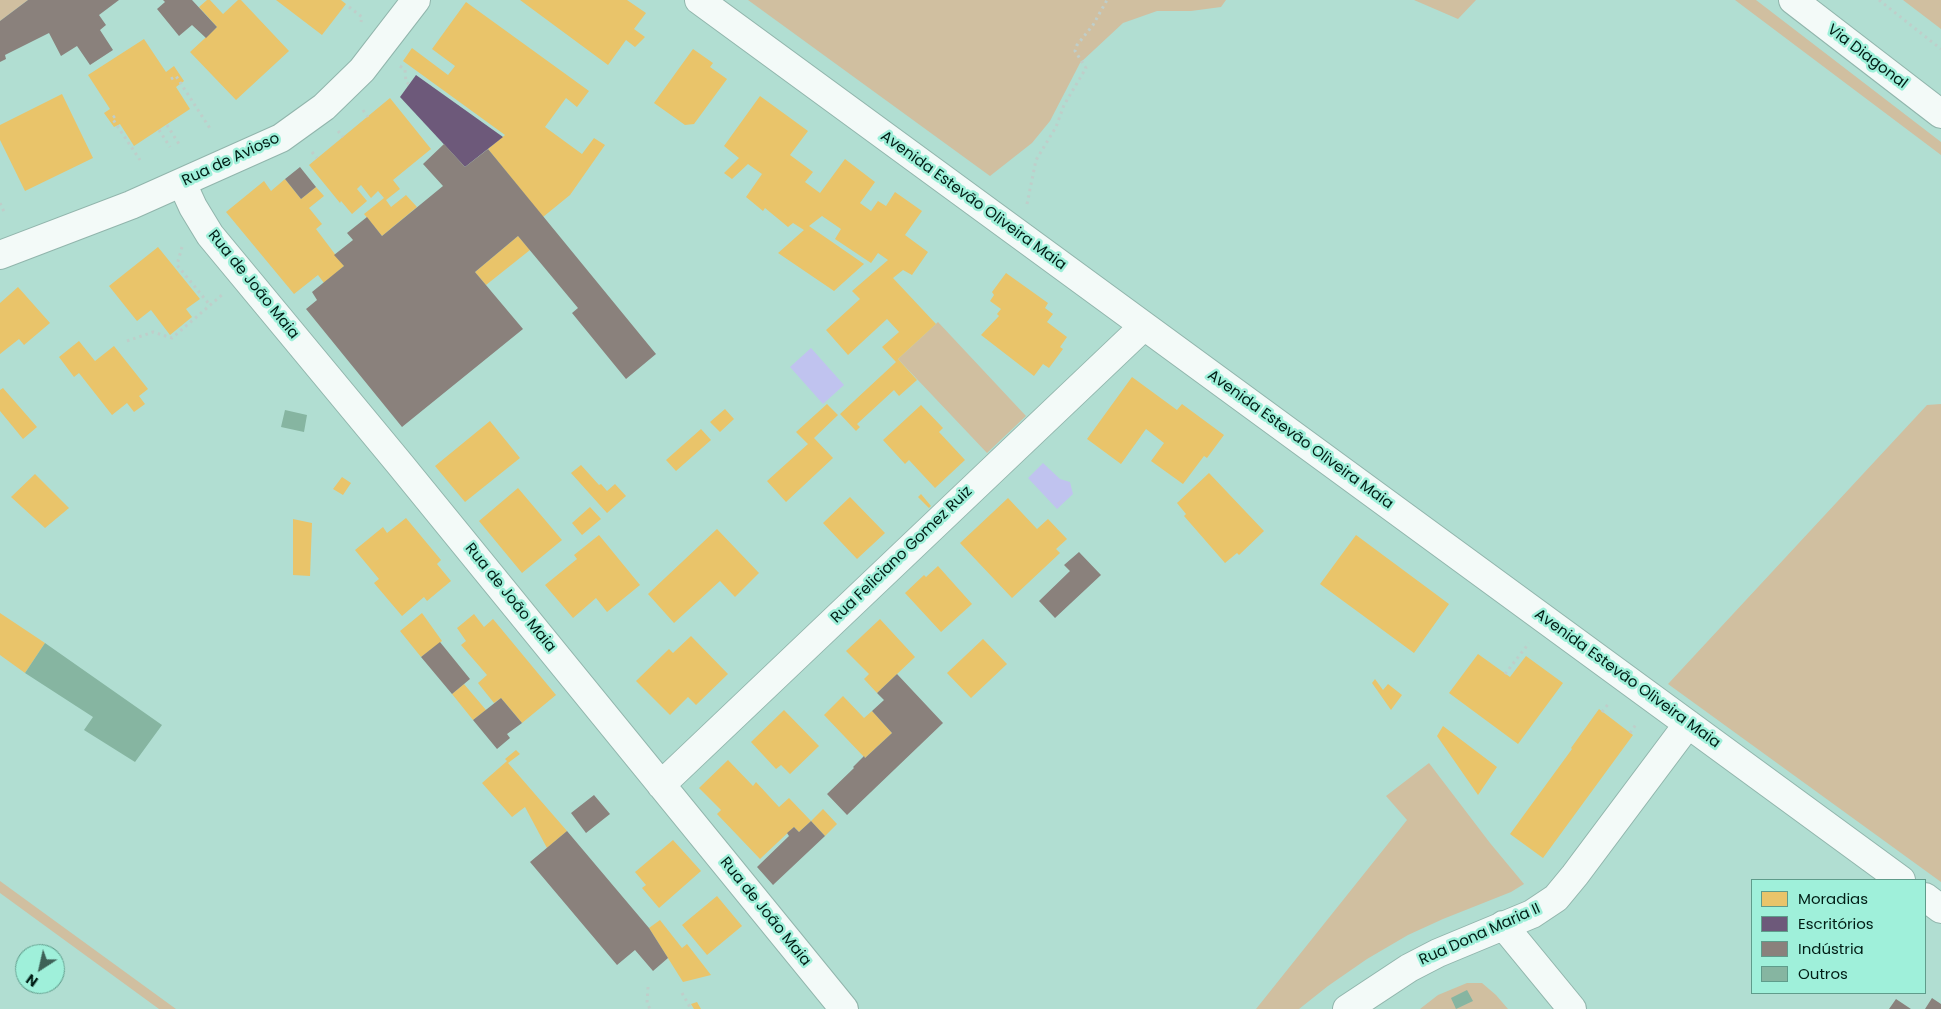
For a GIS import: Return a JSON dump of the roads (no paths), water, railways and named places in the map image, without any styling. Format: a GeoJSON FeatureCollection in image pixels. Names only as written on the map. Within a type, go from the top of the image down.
{"type":"FeatureCollection","features":[{"type":"Feature","properties":{"kind":"street","name":"Rua de Avioso"},"geometry":{"type":"LineString","coordinates":[[0,255],[182,184],[281,138],[324,107],[362,70],[416,0]]}},
{"type":"Feature","properties":{"kind":"street","name":"Avenida Estevão Oliveira Maia"},"geometry":{"type":"LineString","coordinates":[[698,0],[1900,879]]}},
{"type":"Feature","properties":{"kind":"street","name":"Via Diagonal"},"geometry":{"type":"LineString","coordinates":[[1793,0],[1941,114]]}},
{"type":"Feature","properties":{"kind":"street","name":"Rua de João Maia"},"geometry":{"type":"LineString","coordinates":[[182,184],[210,235],[465,543],[844,1009]]}},
{"type":"Feature","properties":{"kind":"street","name":"Rua Feliciano Gomez Ruiz"},"geometry":{"type":"LineString","coordinates":[[661,784],[1144,326]]}},
{"type":"Feature","properties":{"kind":"street","name":"Rua Dona Maria II"},"geometry":{"type":"LineString","coordinates":[[1347,1009],[1409,968],[1438,953],[1532,914],[1556,898],[1571,881],[1688,724]]}},
{"type":"Feature","properties":{"kind":"street"},"geometry":{"type":"LineString","coordinates":[[1926,899],[1941,909]]}},
{"type":"Feature","properties":{"kind":"street"},"geometry":{"type":"LineString","coordinates":[[1503,926],[1572,1009]]}},
{"type":"Feature","properties":{"kind":"water"},"geometry":{"type":"Polygon","coordinates":[[[811,348],[844,385],[823,404],[790,367],[811,348]]]}},
{"type":"Feature","properties":{"kind":"water"},"geometry":{"type":"Polygon","coordinates":[[[1043,463],[1060,479],[1070,482],[1073,494],[1057,509],[1028,478],[1043,463]]]}}]}
